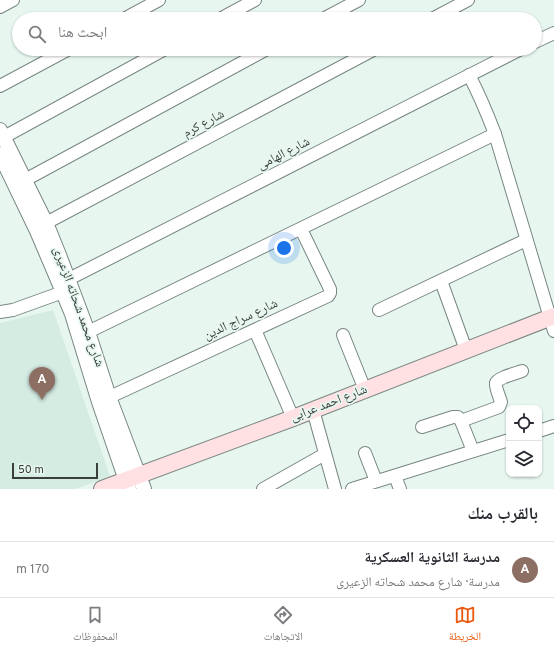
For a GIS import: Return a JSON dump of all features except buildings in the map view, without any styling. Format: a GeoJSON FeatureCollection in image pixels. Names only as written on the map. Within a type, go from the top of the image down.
{"type":"FeatureCollection","features":[{"type":"Feature","properties":{"kind":"main road","name":"شارع احمد عرابى"},"geometry":{"type":"LineString","coordinates":[[102,489],[135,483],[293,418],[466,350],[552,321]]}},
{"type":"Feature","properties":{"kind":"street"},"geometry":{"type":"LineString","coordinates":[[0,7],[13,0]]}},
{"type":"Feature","properties":{"kind":"street"},"geometry":{"type":"LineString","coordinates":[[137,12],[159,0]]}},
{"type":"Feature","properties":{"kind":"street"},"geometry":{"type":"LineString","coordinates":[[233,12],[255,0]]}},
{"type":"Feature","properties":{"kind":"street"},"geometry":{"type":"LineString","coordinates":[[336,12],[359,0]]}},
{"type":"Feature","properties":{"kind":"street"},"geometry":{"type":"LineString","coordinates":[[445,12],[468,0]]}},
{"type":"Feature","properties":{"kind":"street"},"geometry":{"type":"LineString","coordinates":[[542,39],[554,33]]}},
{"type":"Feature","properties":{"kind":"street"},"geometry":{"type":"LineString","coordinates":[[0,86],[56,56]]}},
{"type":"Feature","properties":{"kind":"street"},"geometry":{"type":"LineString","coordinates":[[2,134],[152,56]]}},
{"type":"Feature","properties":{"kind":"street"},"geometry":{"type":"LineString","coordinates":[[25,180],[254,56]]}},
{"type":"Feature","properties":{"kind":"street","name":"شارع كرم"},"geometry":{"type":"LineString","coordinates":[[46,223],[362,56]]}},
{"type":"Feature","properties":{"kind":"street","name":"شارع الهامى"},"geometry":{"type":"LineString","coordinates":[[0,312],[13,310],[64,285],[507,56]]}},
{"type":"Feature","properties":{"kind":"street"},"geometry":{"type":"LineString","coordinates":[[468,75],[484,107],[495,134],[526,240],[552,321]]}},
{"type":"Feature","properties":{"kind":"street","name":"شارع محمد شحاته الزعيرى"},"geometry":{"type":"LineString","coordinates":[[2,134],[46,223],[74,321],[135,483]]}},
{"type":"Feature","properties":{"kind":"street"},"geometry":{"type":"LineString","coordinates":[[88,332],[495,134]]}},
{"type":"Feature","properties":{"kind":"street","name":"شارع محمد شحاته الزعيرى"},"geometry":{"type":"LineString","coordinates":[[0,154],[88,332],[104,399]]}},
{"type":"Feature","properties":{"kind":"street","name":"شارع سراج الدين"},"geometry":{"type":"LineString","coordinates":[[104,399],[328,296],[330,289],[301,229]]}},
{"type":"Feature","properties":{"kind":"street"},"geometry":{"type":"LineString","coordinates":[[380,310],[526,240]]}},
{"type":"Feature","properties":{"kind":"street"},"geometry":{"type":"LineString","coordinates":[[440,281],[466,350]]}},
{"type":"Feature","properties":{"kind":"street"},"geometry":{"type":"LineString","coordinates":[[255,330],[293,418]]}},
{"type":"Feature","properties":{"kind":"street"},"geometry":{"type":"LineString","coordinates":[[343,335],[365,390]]}},
{"type":"Feature","properties":{"kind":"street"},"geometry":{"type":"LineString","coordinates":[[461,421],[499,407],[501,402],[496,382],[500,379],[522,371]]}},
{"type":"Feature","properties":{"kind":"street"},"geometry":{"type":"LineString","coordinates":[[313,410],[335,489]]}},
{"type":"Feature","properties":{"kind":"street"},"geometry":{"type":"LineString","coordinates":[[422,427],[456,416],[461,421],[472,451]]}},
{"type":"Feature","properties":{"kind":"street"},"geometry":{"type":"LineString","coordinates":[[542,430],[554,426]]}},
{"type":"Feature","properties":{"kind":"street"},"geometry":{"type":"LineString","coordinates":[[352,489],[372,485],[395,476],[506,441]]}},
{"type":"Feature","properties":{"kind":"street"},"geometry":{"type":"LineString","coordinates":[[365,453],[372,485]]}},
{"type":"Feature","properties":{"kind":"street"},"geometry":{"type":"LineString","coordinates":[[263,489],[325,454]]}},
{"type":"Feature","properties":{"kind":"street"},"geometry":{"type":"LineString","coordinates":[[395,476],[400,489]]}},
{"type":"Feature","properties":{"kind":"shaded area"},"geometry":{"type":"Polygon","coordinates":[[[53,310],[110,476],[76,489],[0,489],[0,323],[53,310]]]}},
{"type":"Feature","properties":{"kind":"place","name":"مدرسة الثانوية العسكرية"},"geometry":{"type":"Point","coordinates":[42,400]}}]}
